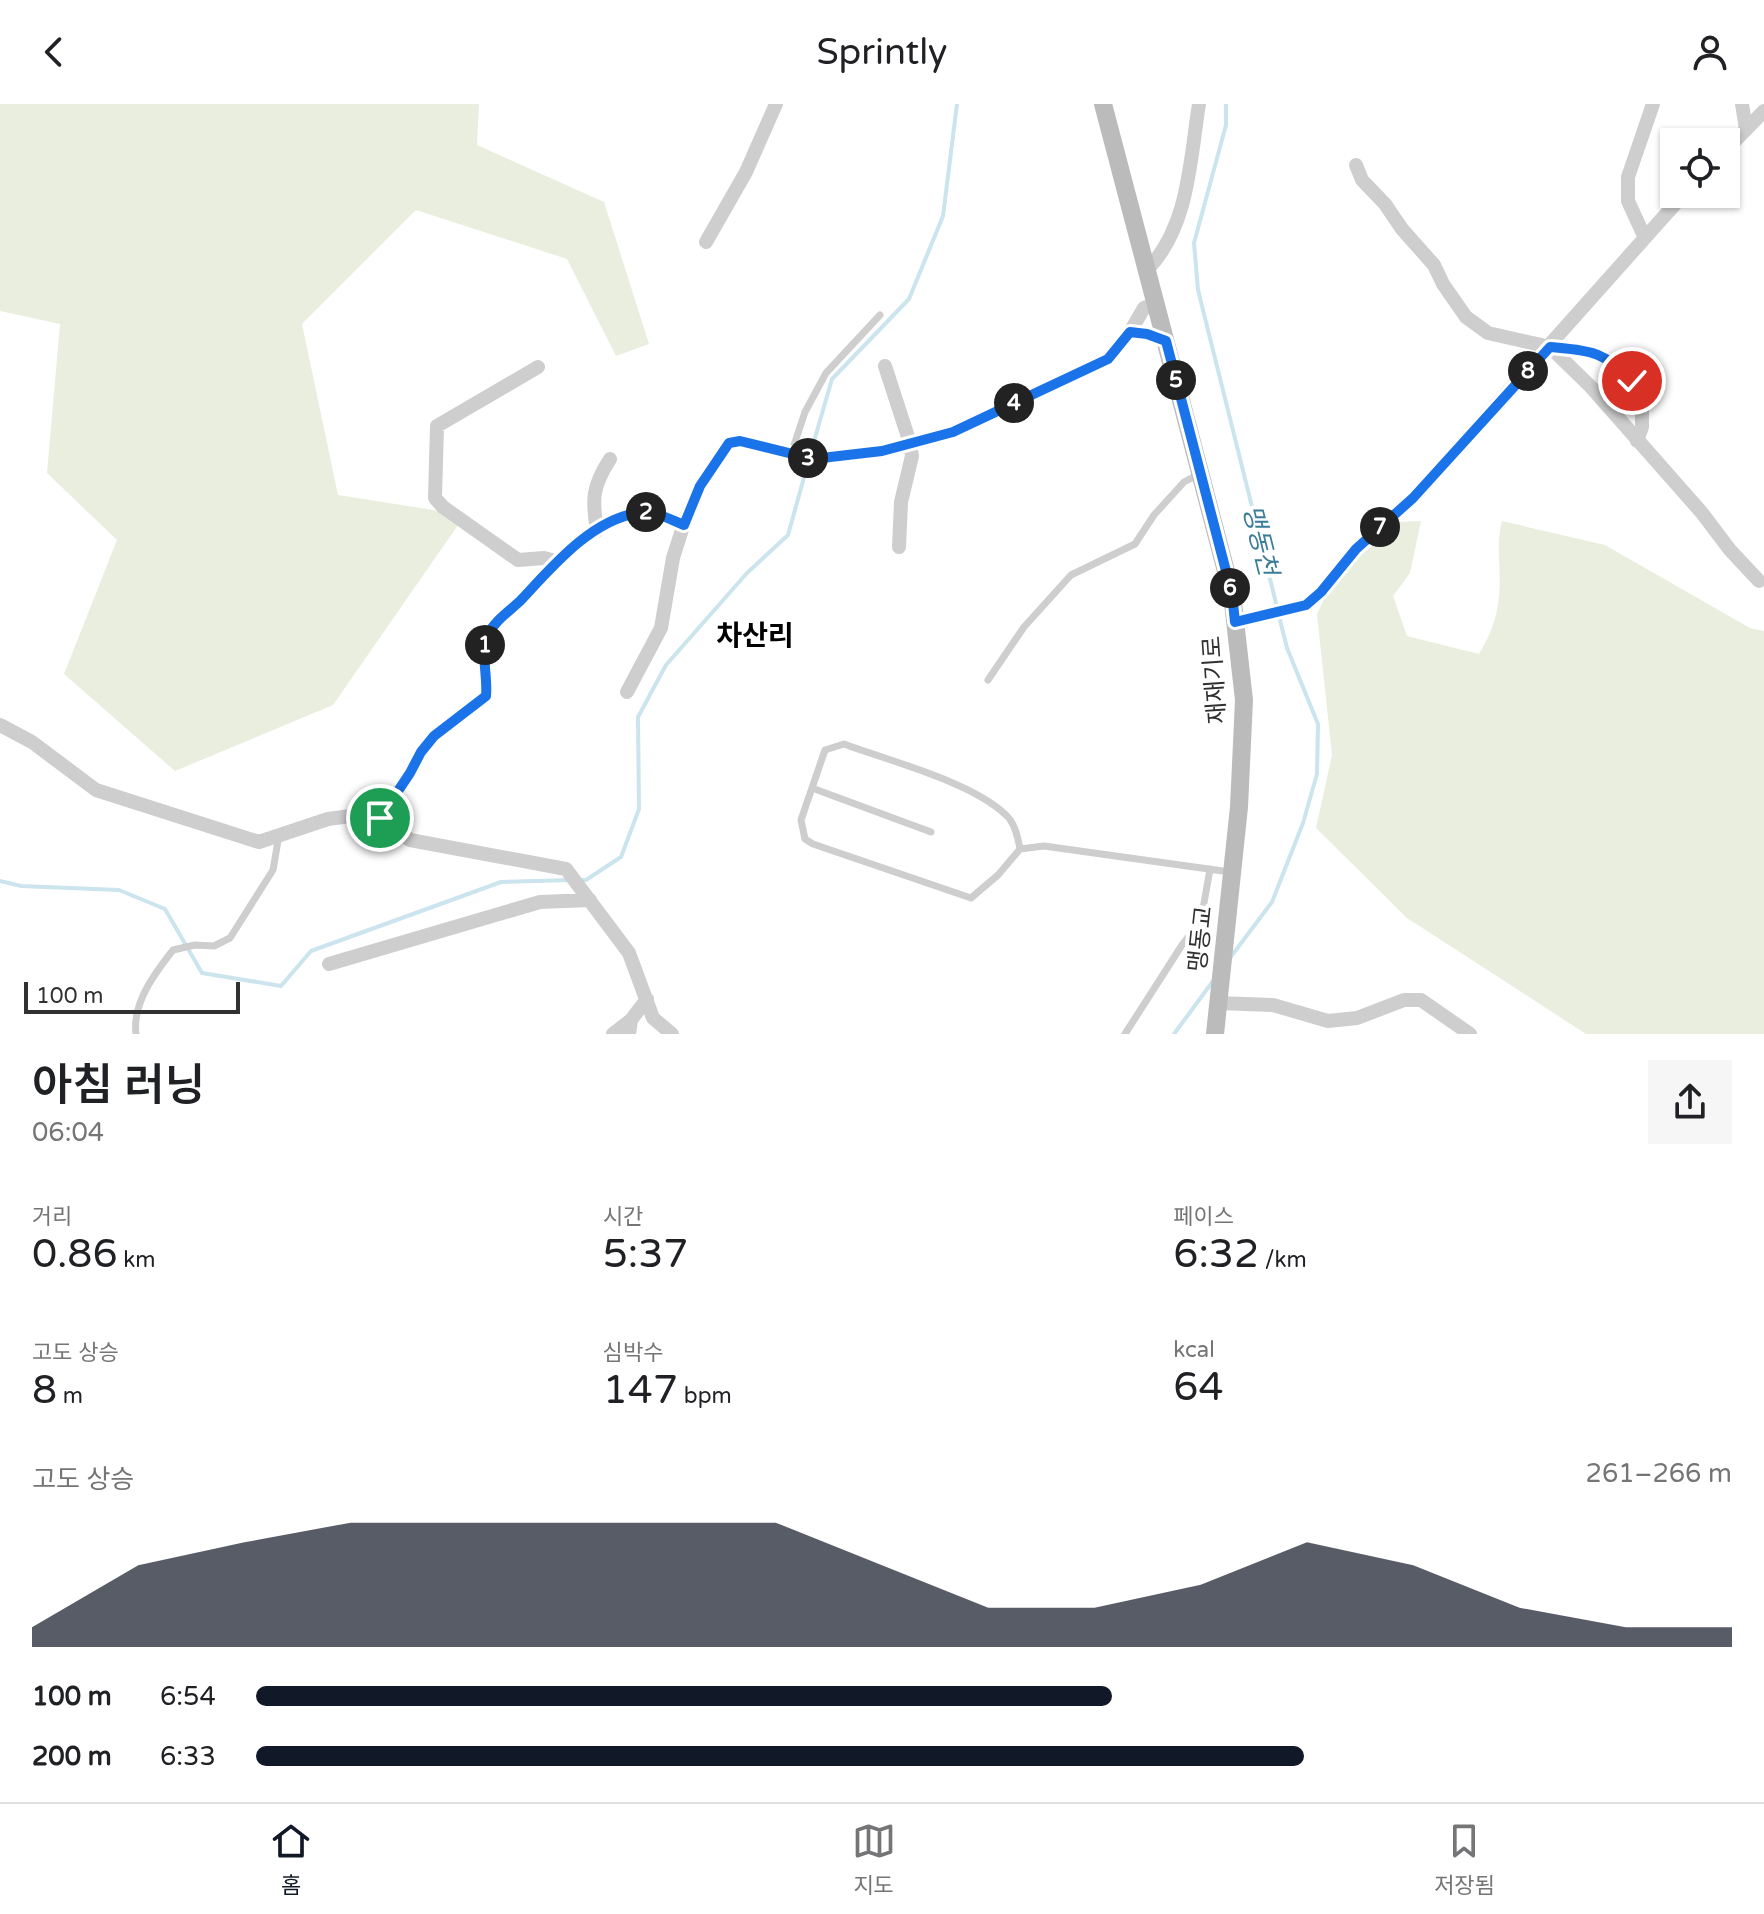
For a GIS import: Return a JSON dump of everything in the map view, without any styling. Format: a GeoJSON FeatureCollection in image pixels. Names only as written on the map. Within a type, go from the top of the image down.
{"type":"FeatureCollection","features":[{"type":"Feature","properties":{"kind":"street"},"geometry":{"type":"LineString","coordinates":[[706,242],[746,172],[776,104]]}},
{"type":"Feature","properties":{"kind":"street","name":"재재기로"},"geometry":{"type":"LineString","coordinates":[[1103,104],[1232,594],[1244,700],[1232,879]]}},
{"type":"Feature","properties":{"kind":"street"},"geometry":{"type":"LineString","coordinates":[[1148,269],[1171,238],[1182,207],[1199,104]]}},
{"type":"Feature","properties":{"kind":"street"},"geometry":{"type":"LineString","coordinates":[[1645,238],[1628,201],[1628,177],[1653,104]]}},
{"type":"Feature","properties":{"kind":"street"},"geometry":{"type":"LineString","coordinates":[[1742,104],[1746,129]]}},
{"type":"Feature","properties":{"kind":"street"},"geometry":{"type":"LineString","coordinates":[[1740,135],[1764,111]]}},
{"type":"Feature","properties":{"kind":"street"},"geometry":{"type":"LineString","coordinates":[[1356,165],[1362,180],[1434,265],[1466,317],[1488,333],[1550,347],[1593,352],[1615,363],[1632,381],[1642,403],[1642,427],[1637,441]]}},
{"type":"Feature","properties":{"kind":"street"},"geometry":{"type":"LineString","coordinates":[[1235,622],[1263,618],[1306,605],[1321,592],[1356,549],[1413,498],[1672,208]]}},
{"type":"Feature","properties":{"kind":"street"},"geometry":{"type":"LineString","coordinates":[[627,692],[661,628],[673,558],[684,525],[700,486],[729,443],[740,441],[801,456],[882,451],[953,432],[1108,359],[1130,332],[1144,308],[1156,304]]}},
{"type":"Feature","properties":{"kind":"street"},"geometry":{"type":"LineString","coordinates":[[1130,332],[1166,341]]}},
{"type":"Feature","properties":{"kind":"street"},"geometry":{"type":"LineString","coordinates":[[1550,347],[1591,387],[1759,581]]}},
{"type":"Feature","properties":{"kind":"street"},"geometry":{"type":"LineString","coordinates":[[885,366],[912,456],[901,502],[899,547]]}},
{"type":"Feature","properties":{"kind":"street"},"geometry":{"type":"LineString","coordinates":[[538,367],[437,426],[435,498],[443,507],[518,560],[544,558],[558,562]]}},
{"type":"Feature","properties":{"kind":"street"},"geometry":{"type":"LineString","coordinates":[[597,531],[592,501],[597,479],[610,459]]}},
{"type":"Feature","properties":{"kind":"street"},"geometry":{"type":"LineString","coordinates":[[380,818],[434,736],[486,696],[484,654],[491,628],[558,562],[611,522],[635,513],[651,512],[684,525]]}},
{"type":"Feature","properties":{"kind":"street"},"geometry":{"type":"LineString","coordinates":[[0,725],[32,742],[96,790],[259,842],[328,819],[373,813],[410,840],[566,869],[629,953],[653,1018],[653,1034]]}},
{"type":"Feature","properties":{"kind":"street","name":"맹동교"},"geometry":{"type":"LineString","coordinates":[[1219,1000],[1232,879]]}},
{"type":"Feature","properties":{"kind":"street"},"geometry":{"type":"LineString","coordinates":[[329,964],[540,902],[586,894]]}},
{"type":"Feature","properties":{"kind":"street"},"geometry":{"type":"LineString","coordinates":[[613,1034],[630,1027],[647,999]]}},
{"type":"Feature","properties":{"kind":"street"},"geometry":{"type":"LineString","coordinates":[[1215,1034],[1219,1000],[1273,1005],[1328,1021],[1357,1018],[1404,1000],[1421,1000],[1470,1034]]}},
{"type":"Feature","properties":{"kind":"street"},"geometry":{"type":"LineString","coordinates":[[653,1018],[672,1034]]}},
{"type":"Feature","properties":{"kind":"lane"},"geometry":{"type":"LineString","coordinates":[[801,456],[805,412],[826,373],[880,315]]}},
{"type":"Feature","properties":{"kind":"lane"},"geometry":{"type":"LineString","coordinates":[[988,680],[1024,627],[1071,575],[1135,544],[1154,515],[1184,482],[1200,473]]}},
{"type":"Feature","properties":{"kind":"lane"},"geometry":{"type":"LineString","coordinates":[[1020,849],[1018,836],[1008,817],[975,792],[844,744],[825,750],[801,820],[805,839],[971,898],[998,875],[1020,849],[1044,846],[1210,869],[1232,879]]}},
{"type":"Feature","properties":{"kind":"lane"},"geometry":{"type":"LineString","coordinates":[[812,788],[931,832]]}},
{"type":"Feature","properties":{"kind":"lane"},"geometry":{"type":"LineString","coordinates":[[136,1034],[137,1012],[155,973],[173,950],[195,945],[214,946],[230,938],[273,870],[279,835]]}},
{"type":"Feature","properties":{"kind":"lane"},"geometry":{"type":"LineString","coordinates":[[1125,1034],[1201,920],[1210,869]]}},
{"type":"Feature","properties":{"kind":"shaded area"},"geometry":{"type":"Polygon","coordinates":[[[0,104],[479,104],[477,145],[604,202],[649,344],[616,356],[567,259],[416,210],[302,324],[338,495],[465,515],[333,705],[175,771],[64,674],[117,540],[47,473],[60,324],[0,311],[0,104]]]}},
{"type":"Feature","properties":{"kind":"shaded area"},"geometry":{"type":"Polygon","coordinates":[[[1421,521],[1410,573],[1393,596],[1407,636],[1479,654],[1498,604],[1502,521],[1605,545],[1750,628],[1764,631],[1764,1034],[1586,1034],[1407,918],[1316,828],[1332,755],[1317,614],[1335,575],[1397,522],[1421,521]]]}},
{"type":"Feature","properties":{"kind":"waterway"},"geometry":{"type":"LineString","coordinates":[[810,455],[832,379],[909,299],[943,216],[957,104]]}},
{"type":"Feature","properties":{"kind":"waterway","name":"맹동천"},"geometry":{"type":"LineString","coordinates":[[1226,104],[1226,125],[1194,243],[1198,290],[1277,607]]}},
{"type":"Feature","properties":{"kind":"waterway"},"geometry":{"type":"LineString","coordinates":[[580,880],[586,880],[621,857],[639,809],[638,717],[666,665],[747,573],[788,535],[808,463]]}},
{"type":"Feature","properties":{"kind":"waterway","name":"맹동천"},"geometry":{"type":"LineString","coordinates":[[1230,958],[1272,902],[1303,823],[1317,774],[1318,724],[1287,648],[1279,616]]}},
{"type":"Feature","properties":{"kind":"waterway"},"geometry":{"type":"LineString","coordinates":[[0,881],[21,886],[119,890],[165,909],[202,973],[281,986],[311,951],[501,882],[571,880]]}},
{"type":"Feature","properties":{"kind":"waterway","name":"맹동천"},"geometry":{"type":"LineString","coordinates":[[1174,1034],[1213,981]]}},
{"type":"Feature","properties":{"kind":"district","name":"차산리"},"geometry":{"type":"Point","coordinates":[755,636]}},
{"type":"Feature","properties":{"kind":"route"},"geometry":{"type":"LineString","coordinates":[[380,818],[434,736],[486,696],[484,654],[491,628],[545,573],[583,540],[611,522],[635,513],[651,512],[684,525],[700,486],[729,443],[740,441],[813,459],[882,451],[953,432],[1108,359],[1130,332],[1147,334],[1166,341],[1232,594],[1235,622],[1263,618],[1306,605],[1321,592],[1356,549],[1413,498],[1550,347],[1593,352],[1615,363],[1632,381]]}}]}
